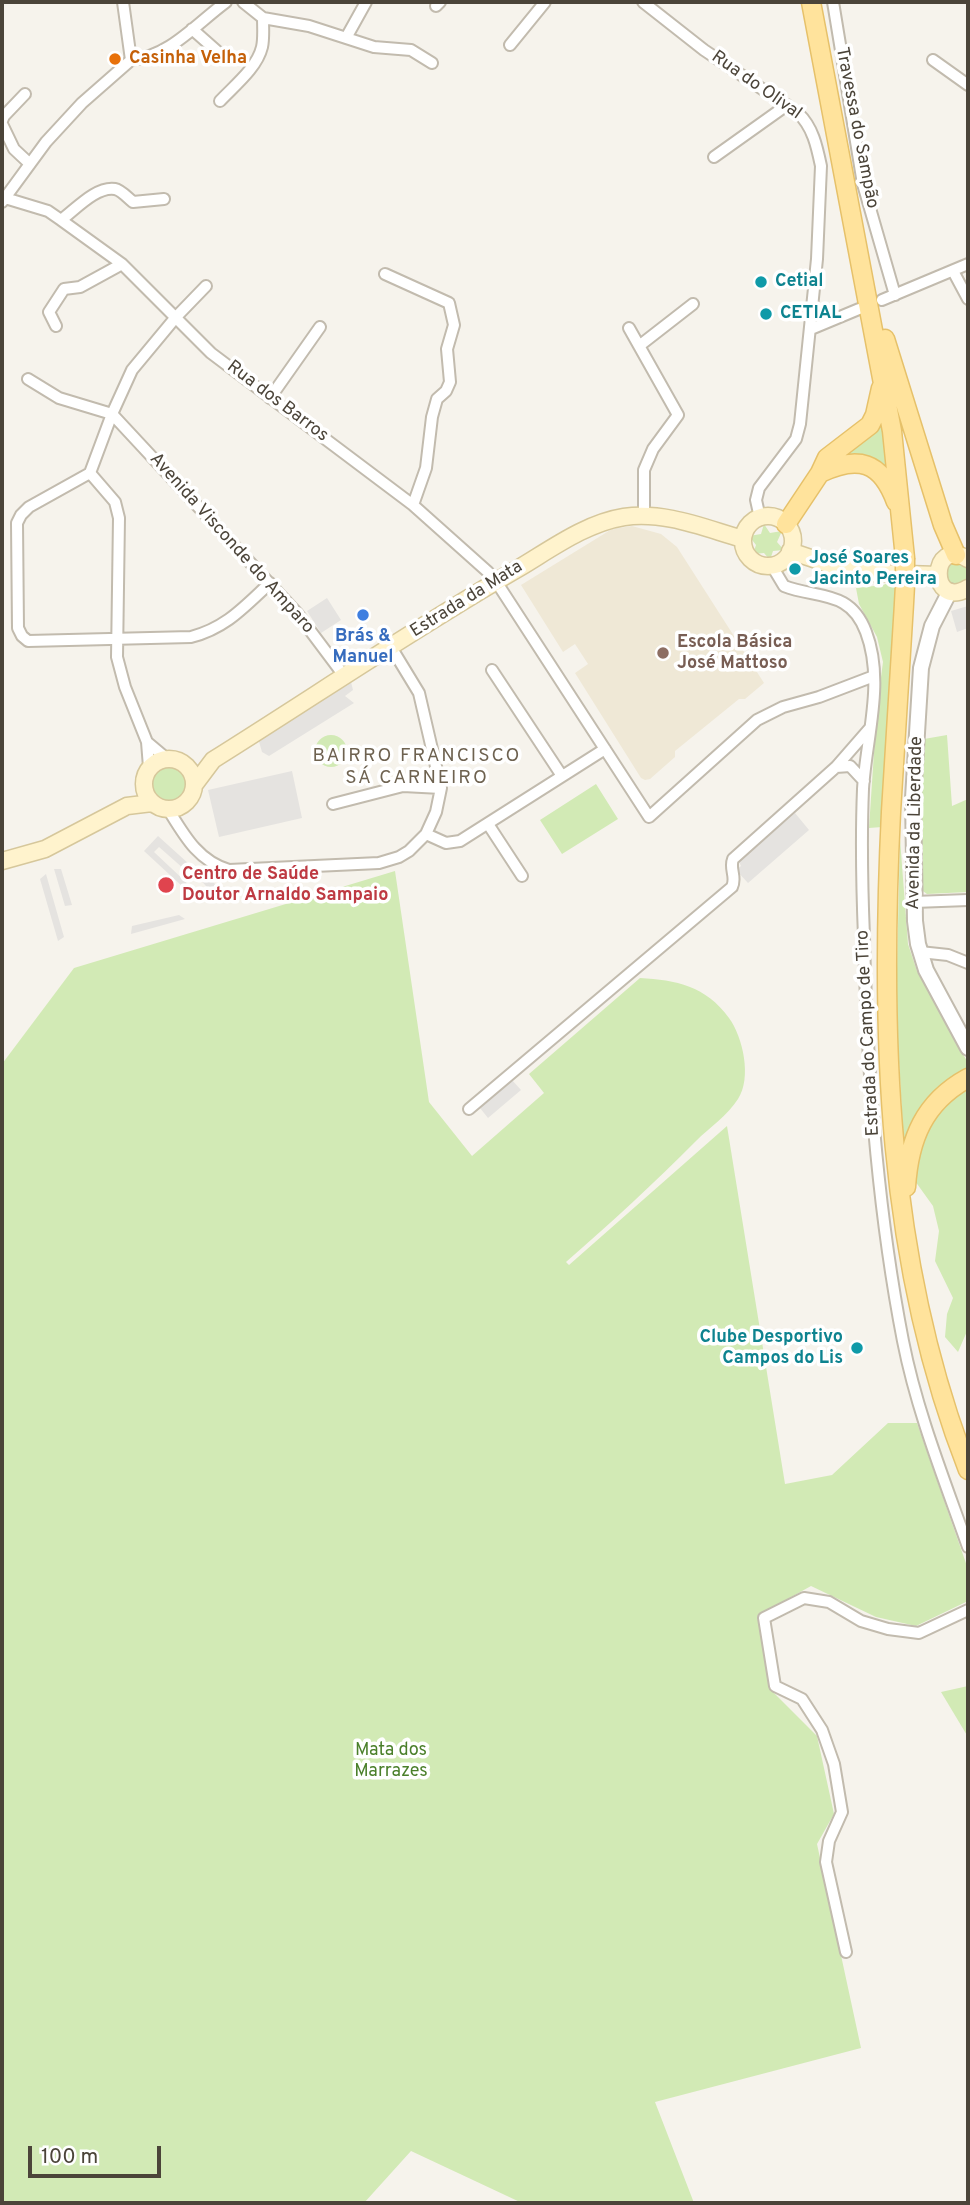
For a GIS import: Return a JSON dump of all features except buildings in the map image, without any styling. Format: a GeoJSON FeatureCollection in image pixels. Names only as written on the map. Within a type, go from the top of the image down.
{"type":"FeatureCollection","features":[{"type":"Feature","properties":{"kind":"main road"},"geometry":{"type":"LineString","coordinates":[[811,2],[896,455],[905,558],[891,813],[887,962],[891,1116],[904,1222],[931,1353],[968,1470]]}},
{"type":"Feature","properties":{"kind":"main road"},"geometry":{"type":"LineString","coordinates":[[870,306],[883,331],[943,525],[962,557],[943,561],[938,575],[943,587],[950,592],[961,592],[968,588]]}},
{"type":"Feature","properties":{"kind":"main road"},"geometry":{"type":"LineString","coordinates":[[786,524],[827,458],[870,425],[883,381]]}},
{"type":"Feature","properties":{"kind":"main road"},"geometry":{"type":"LineString","coordinates":[[820,473],[848,463],[871,467],[889,484],[902,519]]}},
{"type":"Feature","properties":{"kind":"main road","name":"Estrada da Mata"},"geometry":{"type":"LineString","coordinates":[[195,784],[213,760],[496,581],[585,530],[618,518],[644,516],[687,522],[743,539]]}},
{"type":"Feature","properties":{"kind":"main road"},"geometry":{"type":"LineString","coordinates":[[774,517],[786,524],[792,534],[790,551],[785,559],[776,565],[764,566],[752,561],[745,551],[743,539],[750,523],[760,518],[774,517]]}},
{"type":"Feature","properties":{"kind":"main road"},"geometry":{"type":"LineString","coordinates":[[790,551],[843,569],[938,575]]}},
{"type":"Feature","properties":{"kind":"main road"},"geometry":{"type":"LineString","coordinates":[[127,806],[146,774],[174,760],[213,760]]}},
{"type":"Feature","properties":{"kind":"main road"},"geometry":{"type":"LineString","coordinates":[[146,774],[146,795],[152,803],[175,813],[191,797],[195,784],[191,771],[174,760]]}},
{"type":"Feature","properties":{"kind":"main road"},"geometry":{"type":"LineString","coordinates":[[3,861],[45,849],[127,806],[152,803]]}},
{"type":"Feature","properties":{"kind":"main road"},"geometry":{"type":"LineString","coordinates":[[904,1222],[906,1174],[916,1135],[936,1100],[968,1078]]}},
{"type":"Feature","properties":{"kind":"street"},"geometry":{"type":"LineString","coordinates":[[122,2],[131,60]]}},
{"type":"Feature","properties":{"kind":"street"},"geometry":{"type":"LineString","coordinates":[[4,200],[46,142],[82,103],[131,60],[146,59],[166,50],[226,2]]}},
{"type":"Feature","properties":{"kind":"street"},"geometry":{"type":"LineString","coordinates":[[243,2],[263,19],[309,26],[374,47],[411,50],[432,63]]}},
{"type":"Feature","properties":{"kind":"street"},"geometry":{"type":"LineString","coordinates":[[346,38],[366,2]]}},
{"type":"Feature","properties":{"kind":"street","name":"Rua do Olival"},"geometry":{"type":"LineString","coordinates":[[643,2],[704,50],[787,105],[809,123],[821,166],[811,328],[800,424],[796,439],[759,488],[756,500],[760,518]]}},
{"type":"Feature","properties":{"kind":"street","name":"Travessa do Sampão"},"geometry":{"type":"LineString","coordinates":[[833,2],[863,184],[895,295]]}},
{"type":"Feature","properties":{"kind":"street"},"geometry":{"type":"LineString","coordinates":[[510,45],[540,4]]}},
{"type":"Feature","properties":{"kind":"street"},"geometry":{"type":"LineString","coordinates":[[220,101],[250,69],[260,53],[263,44],[263,19]]}},
{"type":"Feature","properties":{"kind":"street"},"geometry":{"type":"LineString","coordinates":[[192,29],[218,52]]}},
{"type":"Feature","properties":{"kind":"street"},"geometry":{"type":"LineString","coordinates":[[933,60],[968,85]]}},
{"type":"Feature","properties":{"kind":"street"},"geometry":{"type":"LineString","coordinates":[[25,94],[4,116],[2,122],[14,149],[30,164]]}},
{"type":"Feature","properties":{"kind":"street"},"geometry":{"type":"LineString","coordinates":[[713,157],[787,105]]}},
{"type":"Feature","properties":{"kind":"street"},"geometry":{"type":"LineString","coordinates":[[61,220],[99,192],[111,189],[117,189],[133,202],[164,199]]}},
{"type":"Feature","properties":{"kind":"street","name":"Rua dos Barros"},"geometry":{"type":"LineString","coordinates":[[4,200],[48,211],[122,264],[211,353],[413,505],[496,581],[649,817],[757,720],[783,707],[819,697],[874,676]]}},
{"type":"Feature","properties":{"kind":"street"},"geometry":{"type":"LineString","coordinates":[[56,326],[49,312],[64,289],[80,287],[122,264]]}},
{"type":"Feature","properties":{"kind":"street"},"geometry":{"type":"LineString","coordinates":[[811,328],[968,264]]}},
{"type":"Feature","properties":{"kind":"street"},"geometry":{"type":"LineString","coordinates":[[953,271],[968,299]]}},
{"type":"Feature","properties":{"kind":"street"},"geometry":{"type":"LineString","coordinates":[[385,274],[449,303],[454,325],[447,349],[450,382],[446,391],[437,399],[432,417],[426,468],[413,505]]}},
{"type":"Feature","properties":{"kind":"street"},"geometry":{"type":"LineString","coordinates":[[206,286],[132,370],[90,473],[21,514],[17,523],[18,628],[27,641],[177,639],[205,634],[229,621],[270,583]]}},
{"type":"Feature","properties":{"kind":"street"},"geometry":{"type":"LineString","coordinates":[[639,346],[693,304]]}},
{"type":"Feature","properties":{"kind":"street"},"geometry":{"type":"LineString","coordinates":[[270,398],[320,327]]}},
{"type":"Feature","properties":{"kind":"street"},"geometry":{"type":"LineString","coordinates":[[629,328],[678,415],[653,449],[644,470],[644,516]]}},
{"type":"Feature","properties":{"kind":"street"},"geometry":{"type":"LineString","coordinates":[[28,379],[59,398],[112,414]]}},
{"type":"Feature","properties":{"kind":"street","name":"Avenida Visconde do Amparo"},"geometry":{"type":"LineString","coordinates":[[112,414],[297,613],[345,677]]}},
{"type":"Feature","properties":{"kind":"street"},"geometry":{"type":"LineString","coordinates":[[90,473],[115,502],[119,517],[116,640],[120,673],[147,742],[146,774]]}},
{"type":"Feature","properties":{"kind":"street","name":"Estrada do Campo de Tiro"},"geometry":{"type":"LineString","coordinates":[[776,565],[775,571],[784,586],[838,599],[859,617],[870,646],[874,676],[864,781],[864,937],[876,1167],[903,1342],[924,1423],[968,1547]]}},
{"type":"Feature","properties":{"kind":"street","name":"Avenida da Liberdade"},"geometry":{"type":"LineString","coordinates":[[950,592],[932,626],[921,668],[913,798],[915,921],[920,952],[931,983],[968,1048]]}},
{"type":"Feature","properties":{"kind":"street"},"geometry":{"type":"LineString","coordinates":[[175,813],[186,839],[203,857],[229,870],[379,863],[399,857],[417,845],[426,834],[436,812],[440,788],[419,693],[391,647]]}},
{"type":"Feature","properties":{"kind":"street"},"geometry":{"type":"LineString","coordinates":[[492,670],[562,776]]}},
{"type":"Feature","properties":{"kind":"street"},"geometry":{"type":"LineString","coordinates":[[469,1109],[732,887],[733,859],[836,767],[870,728]]}},
{"type":"Feature","properties":{"kind":"street"},"geometry":{"type":"LineString","coordinates":[[147,742],[174,760]]}},
{"type":"Feature","properties":{"kind":"street"},"geometry":{"type":"LineString","coordinates":[[426,834],[446,843],[454,843],[605,749]]}},
{"type":"Feature","properties":{"kind":"street"},"geometry":{"type":"LineString","coordinates":[[836,767],[850,766],[864,781]]}},
{"type":"Feature","properties":{"kind":"street"},"geometry":{"type":"LineString","coordinates":[[333,804],[403,786],[440,788]]}},
{"type":"Feature","properties":{"kind":"street"},"geometry":{"type":"LineString","coordinates":[[488,824],[522,876]]}},
{"type":"Feature","properties":{"kind":"street"},"geometry":{"type":"LineString","coordinates":[[915,902],[968,900]]}},
{"type":"Feature","properties":{"kind":"street"},"geometry":{"type":"LineString","coordinates":[[920,952],[948,955],[968,963]]}},
{"type":"Feature","properties":{"kind":"street"},"geometry":{"type":"LineString","coordinates":[[846,1952],[826,1862],[829,1840],[842,1812],[834,1765],[822,1730],[802,1699],[775,1686],[764,1618],[803,1598],[829,1602],[861,1621],[888,1629],[919,1633],[968,1610]]}},
{"type":"Feature","properties":{"kind":"shaded area","name":"Escola Básica José Mattoso"},"geometry":{"type":"Polygon","coordinates":[[[632,526],[661,534],[677,547],[764,683],[745,699],[739,699],[675,751],[675,757],[650,779],[645,780],[641,778],[575,673],[588,664],[575,644],[563,652],[521,585],[612,529],[632,526]]]}},
{"type":"Feature","properties":{"kind":"shaded area"},"geometry":{"type":"Polygon","coordinates":[[[327,598],[341,620],[321,633],[307,611],[327,598]]]}},
{"type":"Feature","properties":{"kind":"shaded area"},"geometry":{"type":"Polygon","coordinates":[[[968,606],[968,628],[957,632],[951,611],[968,606]]]}},
{"type":"Feature","properties":{"kind":"shaded area"},"geometry":{"type":"Polygon","coordinates":[[[351,682],[353,690],[345,696],[354,703],[269,756],[262,752],[258,738],[351,682]]]}},
{"type":"Feature","properties":{"kind":"shaded area"},"geometry":{"type":"Polygon","coordinates":[[[292,771],[302,818],[219,837],[208,790],[292,771]]]}},
{"type":"Feature","properties":{"kind":"shaded area"},"geometry":{"type":"Polygon","coordinates":[[[795,813],[809,830],[748,883],[736,870],[741,866],[739,862],[795,813]]]}},
{"type":"Feature","properties":{"kind":"shaded area"},"geometry":{"type":"Polygon","coordinates":[[[158,836],[189,864],[184,869],[159,847],[154,852],[187,883],[183,887],[144,851],[158,836]]]}},
{"type":"Feature","properties":{"kind":"shaded area"},"geometry":{"type":"Polygon","coordinates":[[[54,869],[61,869],[72,905],[65,906],[54,869]]]}},
{"type":"Feature","properties":{"kind":"shaded area"},"geometry":{"type":"Polygon","coordinates":[[[201,870],[217,886],[214,895],[197,876],[201,870]]]}},
{"type":"Feature","properties":{"kind":"shaded area"},"geometry":{"type":"Polygon","coordinates":[[[46,874],[64,937],[58,941],[40,879],[46,874]]]}},
{"type":"Feature","properties":{"kind":"shaded area"},"geometry":{"type":"Polygon","coordinates":[[[179,915],[185,919],[131,934],[132,926],[179,915]]]}},
{"type":"Feature","properties":{"kind":"shaded area"},"geometry":{"type":"Polygon","coordinates":[[[512,1080],[521,1090],[488,1118],[480,1108],[512,1080]]]}},
{"type":"Feature","properties":{"kind":"green space"},"geometry":{"type":"Polygon","coordinates":[[[881,416],[891,476],[835,461],[881,416]]]}},
{"type":"Feature","properties":{"kind":"green space"},"geometry":{"type":"Polygon","coordinates":[[[764,524],[770,533],[782,531],[777,542],[784,550],[773,551],[770,560],[764,553],[753,554],[756,545],[749,536],[761,534],[764,524]]]}},
{"type":"Feature","properties":{"kind":"green space"},"geometry":{"type":"Polygon","coordinates":[[[951,562],[964,564],[968,570],[967,582],[955,588],[945,580],[946,565],[951,562]]]}},
{"type":"Feature","properties":{"kind":"green space"},"geometry":{"type":"Polygon","coordinates":[[[896,580],[882,827],[869,828],[877,707],[883,662],[877,637],[859,604],[856,588],[883,585],[896,580]]]}},
{"type":"Feature","properties":{"kind":"green space"},"geometry":{"type":"Polygon","coordinates":[[[331,735],[342,740],[347,751],[342,762],[331,767],[320,762],[315,751],[320,740],[331,735]]]}},
{"type":"Feature","properties":{"kind":"green space"},"geometry":{"type":"Polygon","coordinates":[[[947,735],[952,806],[968,799],[968,892],[927,894],[920,889],[919,848],[924,739],[947,735]]]}},
{"type":"Feature","properties":{"kind":"green space"},"geometry":{"type":"Polygon","coordinates":[[[169,767],[181,772],[186,784],[181,796],[169,801],[157,796],[152,784],[157,772],[169,767]]]}},
{"type":"Feature","properties":{"kind":"green space"},"geometry":{"type":"Polygon","coordinates":[[[596,784],[618,819],[562,854],[540,820],[596,784]]]}},
{"type":"Feature","properties":{"kind":"green space"},"geometry":{"type":"Polygon","coordinates":[[[900,839],[908,944],[917,971],[968,1063],[968,1071],[904,1146],[896,1012],[900,839]]]}},
{"type":"Feature","properties":{"kind":"green space","name":"Mata dos Marrazes"},"geometry":{"type":"Polygon","coordinates":[[[395,871],[429,1102],[472,1156],[544,1093],[529,1074],[640,978],[678,983],[700,992],[720,1007],[734,1026],[742,1046],[745,1069],[742,1090],[734,1105],[566,1262],[569,1265],[727,1126],[785,1484],[832,1475],[888,1423],[917,1423],[968,1569],[968,1601],[916,1626],[876,1617],[811,1586],[757,1616],[774,1693],[817,1736],[834,1814],[817,1844],[861,2048],[655,2102],[694,2203],[522,2203],[411,2151],[364,2203],[2,2203],[2,1064],[74,968],[395,871]]]}},
{"type":"Feature","properties":{"kind":"green space"},"geometry":{"type":"Polygon","coordinates":[[[968,1091],[968,1329],[958,1352],[945,1337],[947,1314],[953,1298],[935,1261],[939,1231],[933,1206],[915,1181],[922,1140],[930,1122],[953,1097],[968,1091]]]}},
{"type":"Feature","properties":{"kind":"green space"},"geometry":{"type":"Polygon","coordinates":[[[968,1686],[968,1737],[941,1692],[968,1686]]]}},
{"type":"Feature","properties":{"kind":"place","name":"Casinha Velha"},"geometry":{"type":"Point","coordinates":[115,59]}},
{"type":"Feature","properties":{"kind":"place","name":"Cetial"},"geometry":{"type":"Point","coordinates":[761,282]}},
{"type":"Feature","properties":{"kind":"place","name":"CETIAL"},"geometry":{"type":"Point","coordinates":[766,314]}},
{"type":"Feature","properties":{"kind":"place","name":"José Soares Jacinto Pereira"},"geometry":{"type":"Point","coordinates":[795,569]}},
{"type":"Feature","properties":{"kind":"place","name":"Brás & Manuel"},"geometry":{"type":"Point","coordinates":[363,615]}},
{"type":"Feature","properties":{"kind":"place","name":"Escola Básica José Mattoso"},"geometry":{"type":"Point","coordinates":[663,653]}},
{"type":"Feature","properties":{"kind":"place","name":"Centro de Saúde Doutor Arnaldo Sampaio"},"geometry":{"type":"Point","coordinates":[166,885]}},
{"type":"Feature","properties":{"kind":"place","name":"Clube Desportivo Campos do Lis"},"geometry":{"type":"Point","coordinates":[857,1348]}},
{"type":"Feature","properties":{"kind":"district","name":"BAIRRO FRANCISCO SÁ CARNEIRO"},"geometry":{"type":"Point","coordinates":[417,768]}}]}
